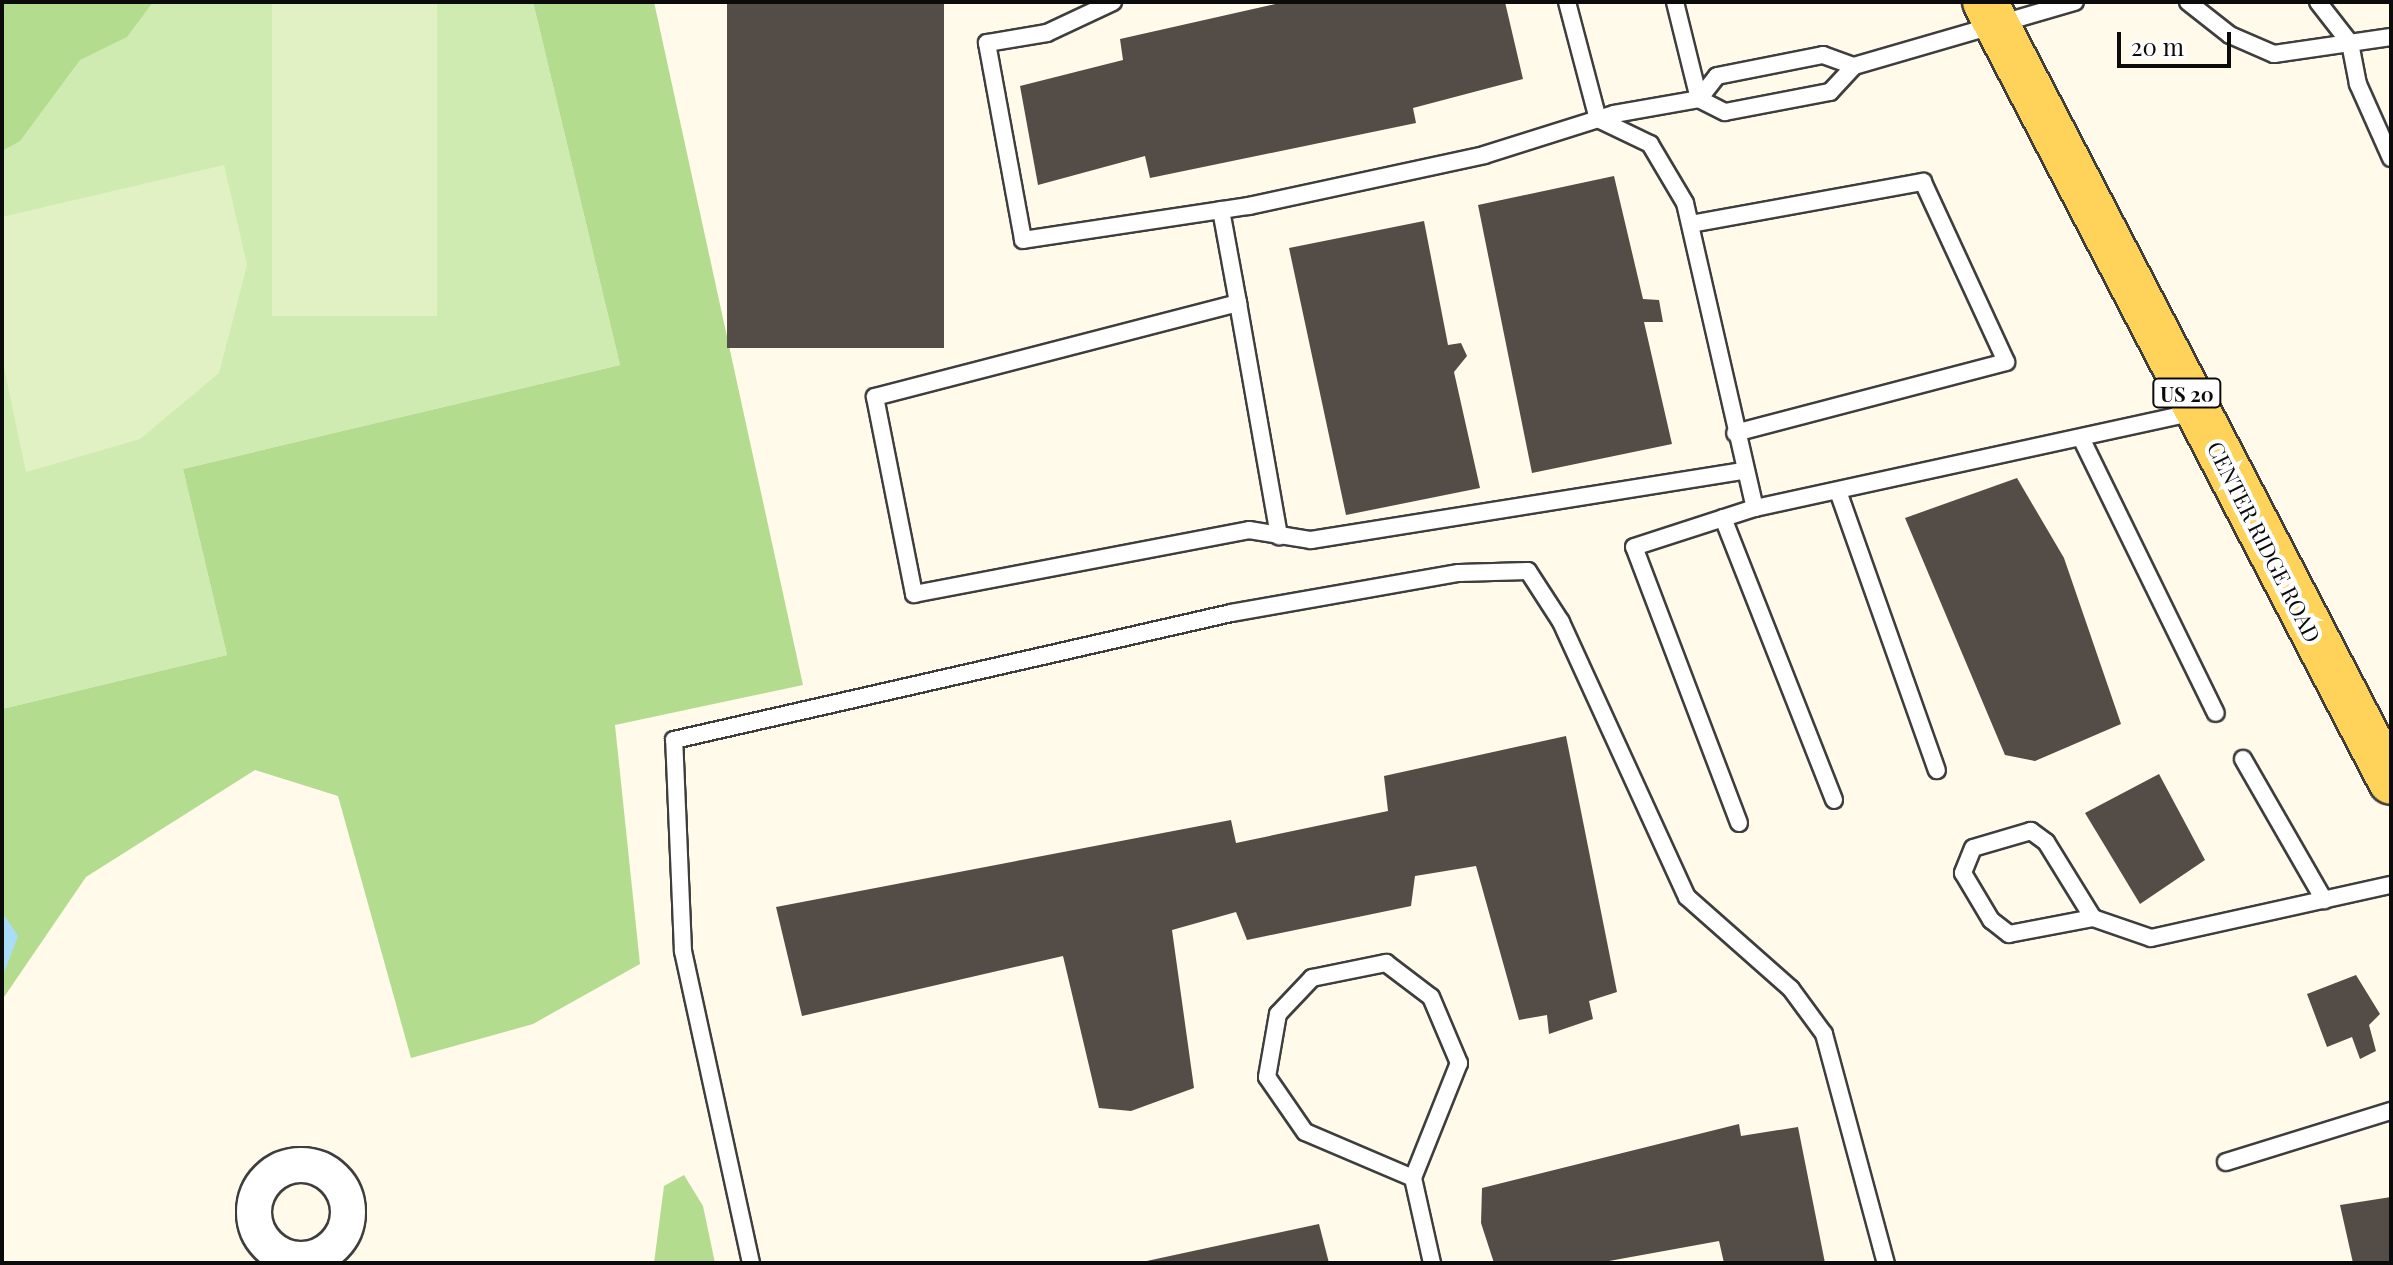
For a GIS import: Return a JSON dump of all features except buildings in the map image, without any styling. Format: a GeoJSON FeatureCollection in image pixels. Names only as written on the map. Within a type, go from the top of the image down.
{"type":"FeatureCollection","features":[{"type":"Feature","properties":{"kind":"main road","name":"CENTER RIDGE ROAD"},"geometry":{"type":"LineString","coordinates":[[1995,8],[2197,412],[2386,763]]}},
{"type":"Feature","properties":{"kind":"lane"},"geometry":{"type":"LineString","coordinates":[[1113,2],[1047,33],[987,43],[1023,240],[1221,210],[1484,155],[1598,119],[1699,99],[1725,112],[1830,92],[1854,66],[1995,8],[2038,16],[2075,2]]}},
{"type":"Feature","properties":{"kind":"lane"},"geometry":{"type":"LineString","coordinates":[[1567,2],[1598,119],[1650,144],[1691,224],[1716,313],[1741,471],[1755,508]]}},
{"type":"Feature","properties":{"kind":"lane"},"geometry":{"type":"LineString","coordinates":[[1675,2],[1699,99]]}},
{"type":"Feature","properties":{"kind":"lane"},"geometry":{"type":"LineString","coordinates":[[2188,2],[2230,35],[2274,54],[2391,37]]}},
{"type":"Feature","properties":{"kind":"lane"},"geometry":{"type":"LineString","coordinates":[[2318,2],[2350,43],[2358,84],[2391,158]]}},
{"type":"Feature","properties":{"kind":"lane"},"geometry":{"type":"LineString","coordinates":[[1699,99],[1717,76],[1823,55],[1854,66]]}},
{"type":"Feature","properties":{"kind":"lane"},"geometry":{"type":"LineString","coordinates":[[1691,224],[1923,182],[2006,362],[1735,433]]}},
{"type":"Feature","properties":{"kind":"lane"},"geometry":{"type":"LineString","coordinates":[[1221,210],[1279,536]]}},
{"type":"Feature","properties":{"kind":"lane"},"geometry":{"type":"LineString","coordinates":[[1238,303],[875,397],[914,594],[1249,530],[1311,540],[1741,471]]}},
{"type":"Feature","properties":{"kind":"lane"},"geometry":{"type":"LineString","coordinates":[[1739,823],[1634,547],[1755,508],[1839,494],[2197,412]]}},
{"type":"Feature","properties":{"kind":"lane"},"geometry":{"type":"LineString","coordinates":[[2081,438],[2216,713]]}},
{"type":"Feature","properties":{"kind":"lane"},"geometry":{"type":"LineString","coordinates":[[1839,494],[1937,770]]}},
{"type":"Feature","properties":{"kind":"lane"},"geometry":{"type":"LineString","coordinates":[[1723,518],[1834,800]]}},
{"type":"Feature","properties":{"kind":"lane"},"geometry":{"type":"LineString","coordinates":[[751,1263],[683,951],[674,740],[1231,613],[1459,573],[1528,571],[1561,622],[1687,897],[1791,989],[1824,1034],[1886,1263]]}},
{"type":"Feature","properties":{"kind":"lane"},"geometry":{"type":"LineString","coordinates":[[2243,759],[2324,900]]}},
{"type":"Feature","properties":{"kind":"lane"},"geometry":{"type":"LineString","coordinates":[[2093,918],[2046,842],[2031,831],[1973,848],[1963,873],[1991,920],[2009,934],[2093,918],[2151,938],[2391,885]]}},
{"type":"Feature","properties":{"kind":"lane"},"geometry":{"type":"LineString","coordinates":[[1413,1178],[1305,1132],[1267,1077],[1278,1014],[1312,978],[1386,963],[1431,997],[1459,1063],[1413,1178],[1432,1263]]}},
{"type":"Feature","properties":{"kind":"lane"},"geometry":{"type":"LineString","coordinates":[[2226,1162],[2391,1111]]}},
{"type":"Feature","properties":{"kind":"green space"},"geometry":{"type":"Polygon","coordinates":[[[2,2],[533,2],[620,365],[183,469],[227,655],[2,709],[2,2]]]}},
{"type":"Feature","properties":{"kind":"green space"},"geometry":{"type":"Polygon","coordinates":[[[2,2],[153,2],[127,37],[80,60],[20,141],[2,151],[2,2]]]}},
{"type":"Feature","properties":{"kind":"green space"},"geometry":{"type":"Polygon","coordinates":[[[272,2],[437,2],[437,316],[272,316],[272,2]]]}},
{"type":"Feature","properties":{"kind":"green space"},"geometry":{"type":"Polygon","coordinates":[[[533,2],[654,2],[803,685],[615,725],[640,964],[533,1024],[411,1058],[338,796],[255,770],[86,877],[2,1000],[2,709],[227,655],[183,469],[620,365],[533,2]]]}},
{"type":"Feature","properties":{"kind":"green space"},"geometry":{"type":"Polygon","coordinates":[[[224,165],[247,265],[219,373],[140,439],[26,472],[2,358],[2,217],[224,165]]]}},
{"type":"Feature","properties":{"kind":"green space"},"geometry":{"type":"Polygon","coordinates":[[[684,1175],[703,1206],[715,1263],[654,1263],[664,1186],[684,1175]]]}},
{"type":"Feature","properties":{"kind":"water"},"geometry":{"type":"Polygon","coordinates":[[[2,912],[18,936],[2,978],[2,912]]]}}]}
